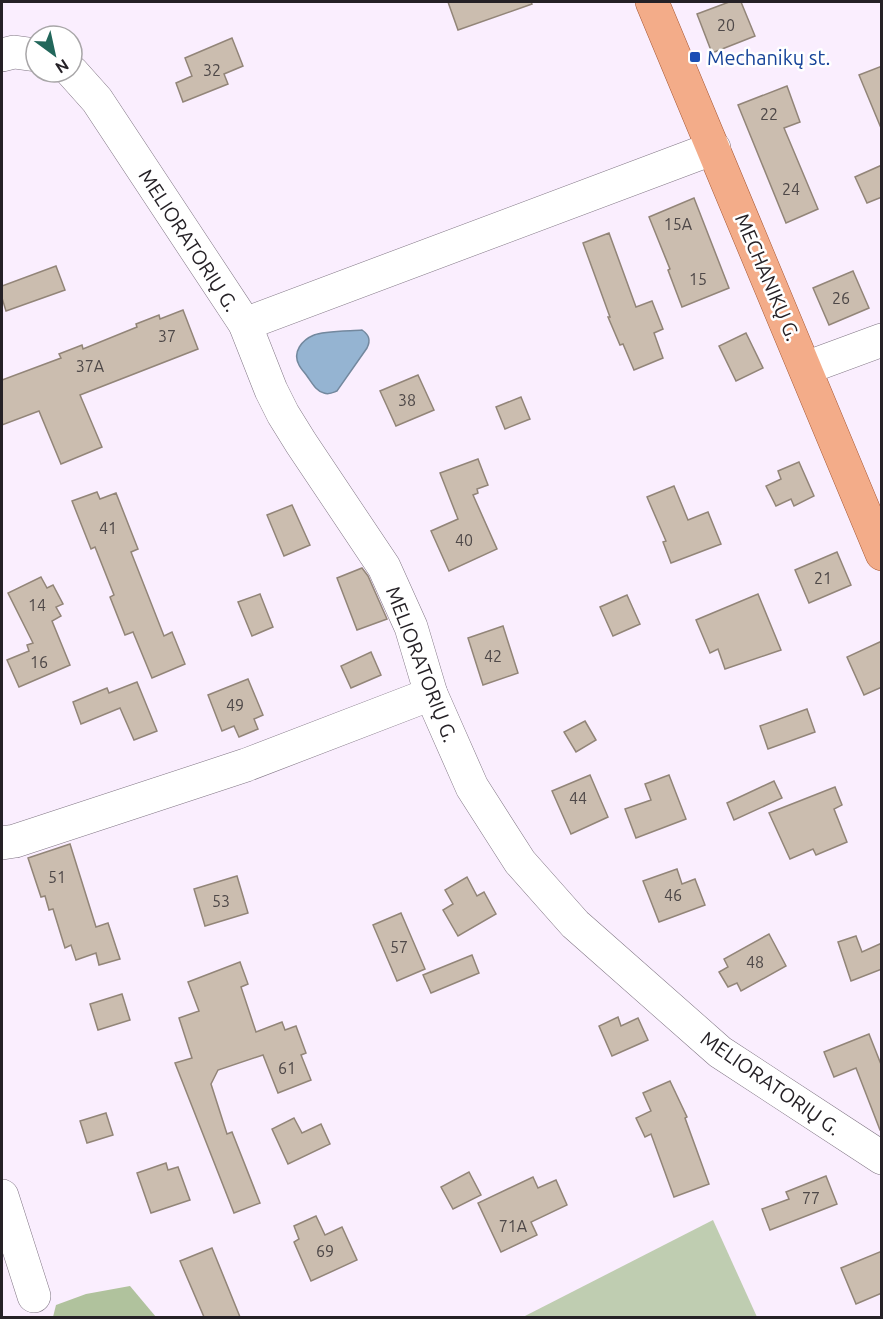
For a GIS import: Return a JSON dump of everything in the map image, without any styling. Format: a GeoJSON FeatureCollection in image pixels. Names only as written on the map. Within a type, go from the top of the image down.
{"type":"FeatureCollection","features":[{"type":"Feature","properties":{"kind":"main road","name":"MECHANIKŲ G."},"geometry":{"type":"LineString","coordinates":[[652,2],[882,554]]}},
{"type":"Feature","properties":{"kind":"street"},"geometry":{"type":"LineString","coordinates":[[2,55],[14,52],[24,54]]}},
{"type":"Feature","properties":{"kind":"street","name":"MELIORATORIŲ G."},"geometry":{"type":"LineString","coordinates":[[83,84],[97,100],[244,324],[283,414],[384,567],[411,627],[431,693],[472,787],[520,862],[575,924],[720,1052],[882,1158]]}},
{"type":"Feature","properties":{"kind":"street"},"geometry":{"type":"LineString","coordinates":[[244,324],[714,148]]}},
{"type":"Feature","properties":{"kind":"street"},"geometry":{"type":"LineString","coordinates":[[806,369],[882,340]]}},
{"type":"Feature","properties":{"kind":"street"},"geometry":{"type":"LineString","coordinates":[[2,843],[15,841],[246,765],[431,693]]}},
{"type":"Feature","properties":{"kind":"street"},"geometry":{"type":"LineString","coordinates":[[2,1196],[34,1296]]}},
{"type":"Feature","properties":{"kind":"green space"},"geometry":{"type":"Polygon","coordinates":[[[713,1220],[757,1317],[523,1317],[713,1220]]]}},
{"type":"Feature","properties":{"kind":"green space"},"geometry":{"type":"Polygon","coordinates":[[[130,1286],[156,1317],[53,1317],[56,1305],[86,1294],[130,1286]]]}},
{"type":"Feature","properties":{"kind":"water"},"geometry":{"type":"Polygon","coordinates":[[[362,330],[369,338],[367,348],[337,391],[330,394],[321,392],[312,384],[299,365],[297,356],[299,347],[310,337],[318,334],[362,330]]]}},
{"type":"Feature","properties":{"kind":"building"},"geometry":{"type":"Polygon","coordinates":[[[448,2],[531,2],[532,4],[458,30],[448,2]]]}},
{"type":"Feature","properties":{"kind":"building"},"geometry":{"type":"Polygon","coordinates":[[[729,2],[741,2],[755,36],[712,53],[697,14],[729,2]]]}},
{"type":"Feature","properties":{"kind":"building"},"geometry":{"type":"Polygon","coordinates":[[[232,38],[243,66],[224,74],[228,84],[183,102],[176,83],[192,76],[185,58],[232,38]]]}},
{"type":"Feature","properties":{"kind":"building"},"geometry":{"type":"Polygon","coordinates":[[[882,66],[882,128],[881,128],[859,75],[882,66]]]}},
{"type":"Feature","properties":{"kind":"building"},"geometry":{"type":"Polygon","coordinates":[[[787,86],[800,122],[784,128],[818,209],[786,223],[738,105],[787,86]]]}},
{"type":"Feature","properties":{"kind":"building"},"geometry":{"type":"Polygon","coordinates":[[[882,165],[882,197],[867,203],[855,177],[882,165]]]}},
{"type":"Feature","properties":{"kind":"building"},"geometry":{"type":"Polygon","coordinates":[[[694,198],[729,288],[682,307],[668,270],[670,269],[649,217],[694,198]]]}},
{"type":"Feature","properties":{"kind":"building"},"geometry":{"type":"Polygon","coordinates":[[[609,233],[636,307],[652,301],[663,329],[654,333],[663,358],[634,370],[608,317],[610,317],[583,243],[609,233]]]}},
{"type":"Feature","properties":{"kind":"building"},"geometry":{"type":"Polygon","coordinates":[[[56,266],[65,290],[6,311],[2,298],[2,286],[56,266]]]}},
{"type":"Feature","properties":{"kind":"building"},"geometry":{"type":"Polygon","coordinates":[[[853,271],[869,308],[829,325],[813,288],[853,271]]]}},
{"type":"Feature","properties":{"kind":"building"},"geometry":{"type":"Polygon","coordinates":[[[183,310],[198,349],[80,395],[102,447],[61,464],[39,411],[2,425],[2,380],[61,358],[59,354],[82,345],[83,349],[137,327],[136,324],[159,315],[160,319],[183,310]]]}},
{"type":"Feature","properties":{"kind":"building"},"geometry":{"type":"Polygon","coordinates":[[[746,333],[763,368],[736,381],[719,346],[746,333]]]}},
{"type":"Feature","properties":{"kind":"building"},"geometry":{"type":"Polygon","coordinates":[[[418,375],[434,410],[396,426],[380,391],[418,375]]]}},
{"type":"Feature","properties":{"kind":"building"},"geometry":{"type":"Polygon","coordinates":[[[521,397],[530,419],[505,429],[496,407],[521,397]]]}},
{"type":"Feature","properties":{"kind":"building"},"geometry":{"type":"Polygon","coordinates":[[[478,459],[488,485],[477,489],[478,493],[473,495],[497,549],[449,571],[431,531],[458,519],[440,473],[478,459]]]}},
{"type":"Feature","properties":{"kind":"building"},"geometry":{"type":"Polygon","coordinates":[[[799,462],[814,496],[794,506],[791,499],[776,506],[766,486],[781,479],[778,471],[799,462]]]}},
{"type":"Feature","properties":{"kind":"building"},"geometry":{"type":"Polygon","coordinates":[[[674,486],[688,520],[708,512],[721,544],[671,563],[663,542],[666,541],[647,497],[674,486]]]}},
{"type":"Feature","properties":{"kind":"building"},"geometry":{"type":"Polygon","coordinates":[[[97,492],[100,499],[116,493],[138,549],[131,552],[164,636],[172,632],[185,664],[152,678],[133,632],[125,635],[110,597],[114,595],[95,547],[91,549],[72,501],[97,492]]]}},
{"type":"Feature","properties":{"kind":"building"},"geometry":{"type":"Polygon","coordinates":[[[292,505],[310,545],[284,556],[267,515],[292,505]]]}},
{"type":"Feature","properties":{"kind":"building"},"geometry":{"type":"Polygon","coordinates":[[[837,552],[851,585],[809,603],[795,570],[837,552]]]}},
{"type":"Feature","properties":{"kind":"building"},"geometry":{"type":"Polygon","coordinates":[[[362,568],[368,576],[387,619],[357,630],[337,578],[362,568]]]}},
{"type":"Feature","properties":{"kind":"building"},"geometry":{"type":"Polygon","coordinates":[[[41,577],[47,588],[53,585],[63,604],[56,607],[61,616],[52,621],[70,665],[19,687],[7,660],[29,651],[27,645],[33,643],[8,593],[41,577]]]}},
{"type":"Feature","properties":{"kind":"building"},"geometry":{"type":"Polygon","coordinates":[[[260,594],[273,627],[252,636],[238,602],[260,594]]]}},
{"type":"Feature","properties":{"kind":"building"},"geometry":{"type":"Polygon","coordinates":[[[758,594],[781,650],[725,669],[718,649],[710,653],[696,620],[758,594]]]}},
{"type":"Feature","properties":{"kind":"building"},"geometry":{"type":"Polygon","coordinates":[[[627,595],[640,624],[613,636],[600,607],[627,595]]]}},
{"type":"Feature","properties":{"kind":"building"},"geometry":{"type":"Polygon","coordinates":[[[503,626],[518,673],[483,685],[468,638],[503,626]]]}},
{"type":"Feature","properties":{"kind":"building"},"geometry":{"type":"Polygon","coordinates":[[[882,641],[882,687],[864,695],[847,657],[882,641]]]}},
{"type":"Feature","properties":{"kind":"building"},"geometry":{"type":"Polygon","coordinates":[[[371,652],[381,675],[351,688],[341,666],[371,652]]]}},
{"type":"Feature","properties":{"kind":"building"},"geometry":{"type":"Polygon","coordinates":[[[248,679],[263,715],[254,719],[258,729],[239,737],[234,726],[222,731],[208,695],[248,679]]]}},
{"type":"Feature","properties":{"kind":"building"},"geometry":{"type":"Polygon","coordinates":[[[137,682],[157,731],[134,740],[120,708],[81,724],[73,702],[107,688],[109,693],[137,682]]]}},
{"type":"Feature","properties":{"kind":"building"},"geometry":{"type":"Polygon","coordinates":[[[807,709],[815,732],[768,749],[760,726],[807,709]]]}},
{"type":"Feature","properties":{"kind":"building"},"geometry":{"type":"Polygon","coordinates":[[[585,721],[596,740],[576,752],[564,732],[585,721]]]}},
{"type":"Feature","properties":{"kind":"building"},"geometry":{"type":"Polygon","coordinates":[[[590,775],[608,817],[571,834],[552,791],[590,775]]]}},
{"type":"Feature","properties":{"kind":"building"},"geometry":{"type":"Polygon","coordinates":[[[669,775],[686,819],[636,838],[625,809],[651,800],[645,784],[669,775]]]}},
{"type":"Feature","properties":{"kind":"building"},"geometry":{"type":"Polygon","coordinates":[[[774,781],[782,798],[734,820],[727,803],[774,781]]]}},
{"type":"Feature","properties":{"kind":"building"},"geometry":{"type":"Polygon","coordinates":[[[835,787],[842,805],[834,809],[847,842],[816,855],[813,849],[790,859],[769,813],[835,787]]]}},
{"type":"Feature","properties":{"kind":"building"},"geometry":{"type":"Polygon","coordinates":[[[70,844],[96,927],[108,923],[120,959],[99,965],[96,953],[76,960],[71,945],[65,948],[53,909],[49,910],[45,896],[41,897],[28,858],[70,844]]]}},
{"type":"Feature","properties":{"kind":"building"},"geometry":{"type":"Polygon","coordinates":[[[677,869],[682,884],[695,879],[705,905],[659,922],[643,881],[677,869]]]}},
{"type":"Feature","properties":{"kind":"building"},"geometry":{"type":"Polygon","coordinates":[[[237,876],[248,913],[205,926],[194,889],[237,876]]]}},
{"type":"Feature","properties":{"kind":"building"},"geometry":{"type":"Polygon","coordinates":[[[467,877],[477,896],[484,892],[496,914],[458,936],[443,910],[453,904],[445,890],[467,877]]]}},
{"type":"Feature","properties":{"kind":"building"},"geometry":{"type":"Polygon","coordinates":[[[401,913],[425,969],[397,981],[373,925],[401,913]]]}},
{"type":"Feature","properties":{"kind":"building"},"geometry":{"type":"Polygon","coordinates":[[[769,934],[786,966],[741,991],[737,983],[728,987],[719,972],[728,967],[724,959],[769,934]]]}},
{"type":"Feature","properties":{"kind":"building"},"geometry":{"type":"Polygon","coordinates":[[[856,936],[862,952],[882,943],[882,969],[851,981],[838,942],[856,936]]]}},
{"type":"Feature","properties":{"kind":"building"},"geometry":{"type":"Polygon","coordinates":[[[472,955],[479,973],[431,993],[423,975],[472,955]]]}},
{"type":"Feature","properties":{"kind":"building"},"geometry":{"type":"Polygon","coordinates":[[[240,962],[248,984],[241,987],[256,1032],[282,1022],[285,1030],[296,1026],[306,1053],[301,1055],[311,1080],[278,1093],[263,1055],[218,1070],[211,1084],[227,1134],[232,1132],[260,1203],[234,1213],[175,1063],[192,1058],[179,1018],[199,1011],[188,982],[240,962]]]}},
{"type":"Feature","properties":{"kind":"building"},"geometry":{"type":"Polygon","coordinates":[[[122,994],[130,1020],[98,1030],[90,1004],[122,994]]]}},
{"type":"Feature","properties":{"kind":"building"},"geometry":{"type":"Polygon","coordinates":[[[618,1017],[621,1026],[638,1018],[648,1040],[612,1056],[599,1026],[618,1017]]]}},
{"type":"Feature","properties":{"kind":"building"},"geometry":{"type":"Polygon","coordinates":[[[869,1034],[882,1067],[882,1130],[880,1130],[856,1068],[834,1077],[824,1052],[869,1034]]]}},
{"type":"Feature","properties":{"kind":"building"},"geometry":{"type":"Polygon","coordinates":[[[670,1081],[687,1117],[685,1118],[709,1184],[674,1197],[651,1134],[645,1137],[636,1118],[651,1111],[643,1093],[670,1081]]]}},
{"type":"Feature","properties":{"kind":"building"},"geometry":{"type":"Polygon","coordinates":[[[106,1113],[113,1135],[87,1143],[80,1121],[106,1113]]]}},
{"type":"Feature","properties":{"kind":"building"},"geometry":{"type":"Polygon","coordinates":[[[294,1118],[302,1133],[321,1124],[330,1144],[288,1164],[272,1129],[294,1118]]]}},
{"type":"Feature","properties":{"kind":"building"},"geometry":{"type":"Polygon","coordinates":[[[166,1163],[168,1170],[178,1167],[190,1200],[151,1213],[137,1173],[166,1163]]]}},
{"type":"Feature","properties":{"kind":"building"},"geometry":{"type":"Polygon","coordinates":[[[469,1172],[481,1195],[453,1209],[441,1187],[469,1172]]]}},
{"type":"Feature","properties":{"kind":"building"},"geometry":{"type":"Polygon","coordinates":[[[826,1176],[837,1204],[770,1230],[762,1209],[789,1199],[786,1192],[826,1176]]]}},
{"type":"Feature","properties":{"kind":"building"},"geometry":{"type":"Polygon","coordinates":[[[533,1177],[538,1188],[556,1180],[567,1205],[531,1222],[537,1235],[501,1252],[478,1203],[533,1177]]]}},
{"type":"Feature","properties":{"kind":"building"},"geometry":{"type":"Polygon","coordinates":[[[316,1216],[325,1235],[342,1227],[357,1260],[311,1281],[294,1242],[299,1239],[294,1226],[316,1216]]]}},
{"type":"Feature","properties":{"kind":"building"},"geometry":{"type":"Polygon","coordinates":[[[212,1248],[240,1317],[204,1317],[180,1261],[212,1248]]]}},
{"type":"Feature","properties":{"kind":"building"},"geometry":{"type":"Polygon","coordinates":[[[882,1251],[882,1293],[856,1304],[841,1268],[882,1251]]]}},
{"type":"Feature","properties":{"kind":"place","name":"Mechanikų st."},"geometry":{"type":"Point","coordinates":[695,57]}}]}
